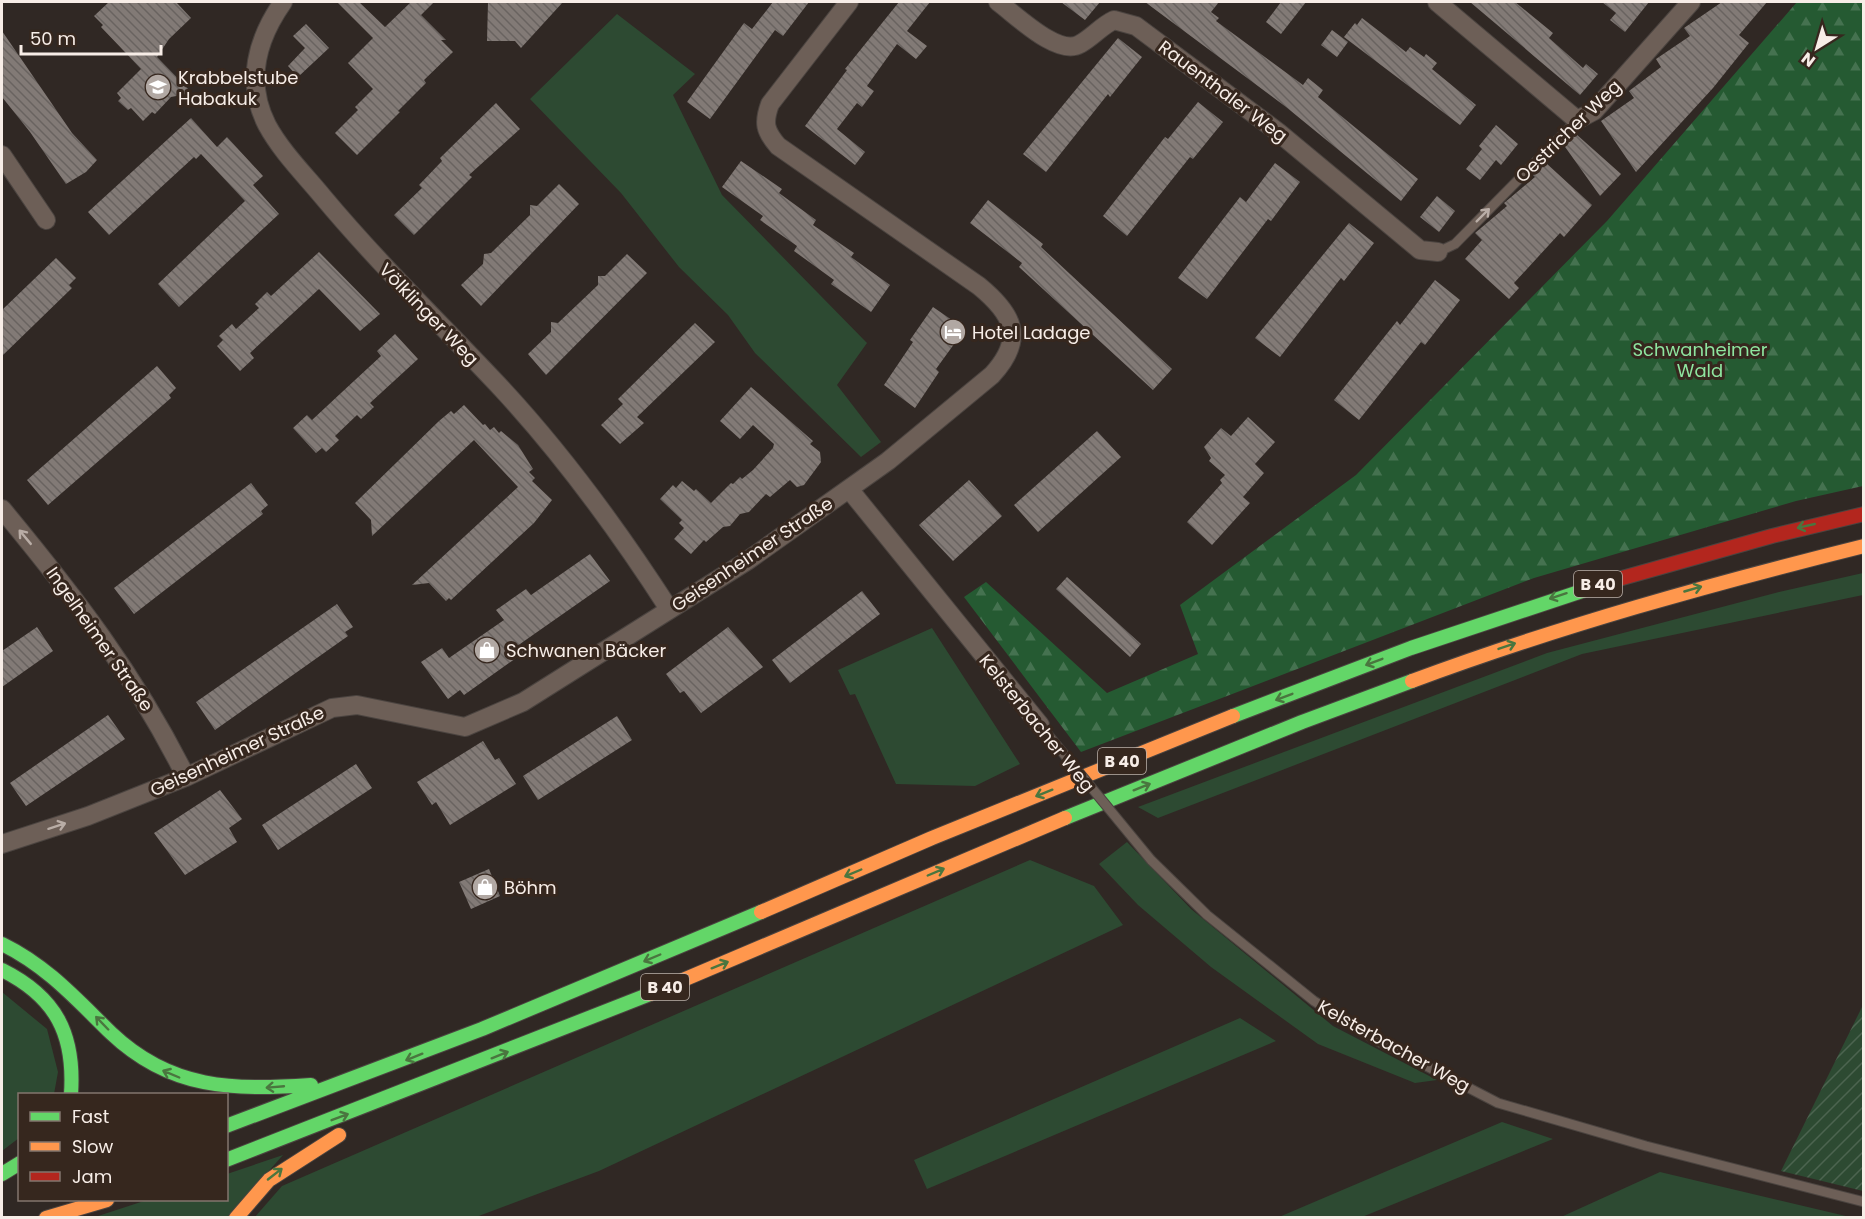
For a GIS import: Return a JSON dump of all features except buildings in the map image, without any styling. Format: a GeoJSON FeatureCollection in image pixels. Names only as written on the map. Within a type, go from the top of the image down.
{"type":"FeatureCollection","features":[{"type":"Feature","properties":{"kind":"highway","name":"B 40"},"geometry":{"type":"LineString","coordinates":[[228,1125],[355,1081],[939,836],[1235,715],[1420,645],[1563,595],[1683,559],[1863,514]]}},
{"type":"Feature","properties":{"kind":"highway","name":"B 40"},"geometry":{"type":"LineString","coordinates":[[228,1160],[446,1077],[1068,817],[1451,665],[1576,623],[1683,592],[1863,546]]}},
{"type":"Feature","properties":{"kind":"highway"},"geometry":{"type":"LineString","coordinates":[[2,944],[32,960],[63,984],[114,1036],[146,1062],[197,1083],[249,1089],[355,1081]]}},
{"type":"Feature","properties":{"kind":"highway"},"geometry":{"type":"LineString","coordinates":[[2,970],[30,985],[54,1010],[69,1041],[73,1076],[71,1093]]}},
{"type":"Feature","properties":{"kind":"highway"},"geometry":{"type":"LineString","coordinates":[[236,1218],[254,1192],[287,1165],[357,1124],[446,1077]]}},
{"type":"Feature","properties":{"kind":"highway"},"geometry":{"type":"LineString","coordinates":[[2,1174],[18,1164]]}},
{"type":"Feature","properties":{"kind":"highway"},"geometry":{"type":"LineString","coordinates":[[46,1218],[104,1201]]}},
{"type":"Feature","properties":{"kind":"street","name":"Völklinger Weg"},"geometry":{"type":"LineString","coordinates":[[283,2],[260,45],[255,72],[255,88],[267,125],[358,239],[503,390],[544,438],[635,556],[669,609]]}},
{"type":"Feature","properties":{"kind":"street","name":"Geisenheimer Straße"},"geometry":{"type":"LineString","coordinates":[[2,844],[88,816],[186,777],[332,708],[357,705],[465,727],[523,702],[747,561],[849,489],[978,388],[1002,364],[1012,340],[1009,318],[996,299],[778,146],[767,133],[764,118],[770,104],[849,2]]}},
{"type":"Feature","properties":{"kind":"street","name":"Rauenthaler Weg"},"geometry":{"type":"LineString","coordinates":[[998,2],[1054,44],[1066,48],[1079,45],[1104,24],[1114,20],[1136,26],[1278,132],[1419,250],[1438,252]]}},
{"type":"Feature","properties":{"kind":"street"},"geometry":{"type":"LineString","coordinates":[[1437,2],[1577,120]]}},
{"type":"Feature","properties":{"kind":"street","name":"Oestricher Weg"},"geometry":{"type":"LineString","coordinates":[[1577,120],[1594,111],[1691,2]]}},
{"type":"Feature","properties":{"kind":"street"},"geometry":{"type":"LineString","coordinates":[[2,155],[46,220]]}},
{"type":"Feature","properties":{"kind":"street","name":"Kelsterbacher Weg"},"geometry":{"type":"LineString","coordinates":[[849,489],[1040,725]]}},
{"type":"Feature","properties":{"kind":"street","name":"Ingelheimer Straße"},"geometry":{"type":"LineString","coordinates":[[2,509],[75,597],[128,672],[158,720],[186,777]]}},
{"type":"Feature","properties":{"kind":"lane","name":"Oestricher Weg"},"geometry":{"type":"LineString","coordinates":[[1438,252],[1455,244],[1577,120]]}},
{"type":"Feature","properties":{"kind":"lane","name":"Kelsterbacher Weg"},"geometry":{"type":"LineString","coordinates":[[1040,725],[1151,860],[1207,915],[1314,1001],[1374,1039],[1498,1103],[1646,1146],[1863,1202]]}},
{"type":"Feature","properties":{"kind":"green space","name":"Schwanheimer Wald"},"geometry":{"type":"Polygon","coordinates":[[[1797,2],[1863,2],[1863,486],[1796,501],[1534,578],[1081,752],[964,597],[986,582],[1107,693],[1198,654],[1180,605],[1356,475],[1607,221],[1797,2]]]}},
{"type":"Feature","properties":{"kind":"green space"},"geometry":{"type":"Polygon","coordinates":[[[617,14],[695,74],[673,95],[722,195],[867,343],[837,385],[881,442],[861,457],[755,353],[728,315],[679,267],[621,193],[530,99],[617,14]]]}},
{"type":"Feature","properties":{"kind":"green space"},"geometry":{"type":"Polygon","coordinates":[[[1863,573],[1863,595],[1582,654],[1158,818],[1138,807],[1547,653],[1779,592],[1863,573]]]}},
{"type":"Feature","properties":{"kind":"green space"},"geometry":{"type":"Polygon","coordinates":[[[932,628],[1020,764],[975,786],[896,784],[855,694],[850,695],[838,670],[932,628]]]}},
{"type":"Feature","properties":{"kind":"green space"},"geometry":{"type":"Polygon","coordinates":[[[1127,842],[1191,909],[1333,1026],[1437,1080],[1415,1083],[1318,1044],[1211,967],[1138,905],[1099,864],[1127,842]]]}},
{"type":"Feature","properties":{"kind":"green space"},"geometry":{"type":"Polygon","coordinates":[[[1030,860],[1094,886],[1123,925],[599,1171],[476,1217],[254,1218],[282,1186],[1030,860]]]}},
{"type":"Feature","properties":{"kind":"green space"},"geometry":{"type":"Polygon","coordinates":[[[2,992],[47,1029],[58,1072],[54,1093],[18,1093],[18,1139],[2,1151],[2,992]]]}},
{"type":"Feature","properties":{"kind":"green space"},"geometry":{"type":"Polygon","coordinates":[[[1863,1005],[1864,1191],[1781,1171],[1863,1005]]]}},
{"type":"Feature","properties":{"kind":"green space"},"geometry":{"type":"Polygon","coordinates":[[[1240,1018],[1276,1041],[927,1189],[914,1160],[1240,1018]]]}},
{"type":"Feature","properties":{"kind":"green space"},"geometry":{"type":"Polygon","coordinates":[[[1502,1122],[1553,1139],[1362,1217],[1279,1217],[1502,1122]]]}},
{"type":"Feature","properties":{"kind":"green space"},"geometry":{"type":"Polygon","coordinates":[[[283,1155],[228,1217],[92,1218],[144,1201],[228,1201],[228,1174],[283,1155]]]}},
{"type":"Feature","properties":{"kind":"green space"},"geometry":{"type":"Polygon","coordinates":[[[1660,1172],[1850,1217],[1561,1217],[1660,1172]]]}},
{"type":"Feature","properties":{"kind":"traffic: fast"},"geometry":{"type":"LineString","coordinates":[[1233,716],[1411,648],[1615,580]]}},
{"type":"Feature","properties":{"kind":"traffic: fast"},"geometry":{"type":"LineString","coordinates":[[1065,818],[1302,722],[1412,681]]}},
{"type":"Feature","properties":{"kind":"traffic: fast"},"geometry":{"type":"LineString","coordinates":[[228,1125],[482,1029],[761,912]]}},
{"type":"Feature","properties":{"kind":"traffic: fast"},"geometry":{"type":"LineString","coordinates":[[2,944],[47,973],[111,1033],[134,1052],[157,1066],[180,1076],[229,1086],[311,1085]]}},
{"type":"Feature","properties":{"kind":"traffic: fast"},"geometry":{"type":"LineString","coordinates":[[2,970],[36,992],[49,1005],[58,1020],[70,1053],[71,1093]]}},
{"type":"Feature","properties":{"kind":"traffic: fast"},"geometry":{"type":"LineString","coordinates":[[228,1159],[650,994]]}},
{"type":"Feature","properties":{"kind":"traffic: fast"},"geometry":{"type":"LineString","coordinates":[[2,1174],[18,1164]]}},
{"type":"Feature","properties":{"kind":"traffic: slow"},"geometry":{"type":"LineString","coordinates":[[1412,681],[1524,642],[1636,607],[1864,546]]}},
{"type":"Feature","properties":{"kind":"traffic: slow"},"geometry":{"type":"LineString","coordinates":[[761,912],[932,838],[1233,716]]}},
{"type":"Feature","properties":{"kind":"traffic: slow"},"geometry":{"type":"LineString","coordinates":[[650,994],[1065,818]]}},
{"type":"Feature","properties":{"kind":"traffic: slow"},"geometry":{"type":"LineString","coordinates":[[236,1218],[269,1180],[339,1135]]}},
{"type":"Feature","properties":{"kind":"traffic: slow"},"geometry":{"type":"LineString","coordinates":[[46,1218],[104,1201]]}},
{"type":"Feature","properties":{"kind":"traffic: jam"},"geometry":{"type":"LineString","coordinates":[[1615,580],[1772,536],[1864,514]]}},
{"type":"Feature","properties":{"kind":"place","name":"Krabbelstube Habakuk"},"geometry":{"type":"Point","coordinates":[158,87]}},
{"type":"Feature","properties":{"kind":"place","name":"Hotel Ladage"},"geometry":{"type":"Point","coordinates":[953,332]}},
{"type":"Feature","properties":{"kind":"place","name":"Schwanen Bäcker"},"geometry":{"type":"Point","coordinates":[487,650]}},
{"type":"Feature","properties":{"kind":"place","name":"Böhm"},"geometry":{"type":"Point","coordinates":[485,887]}}]}
